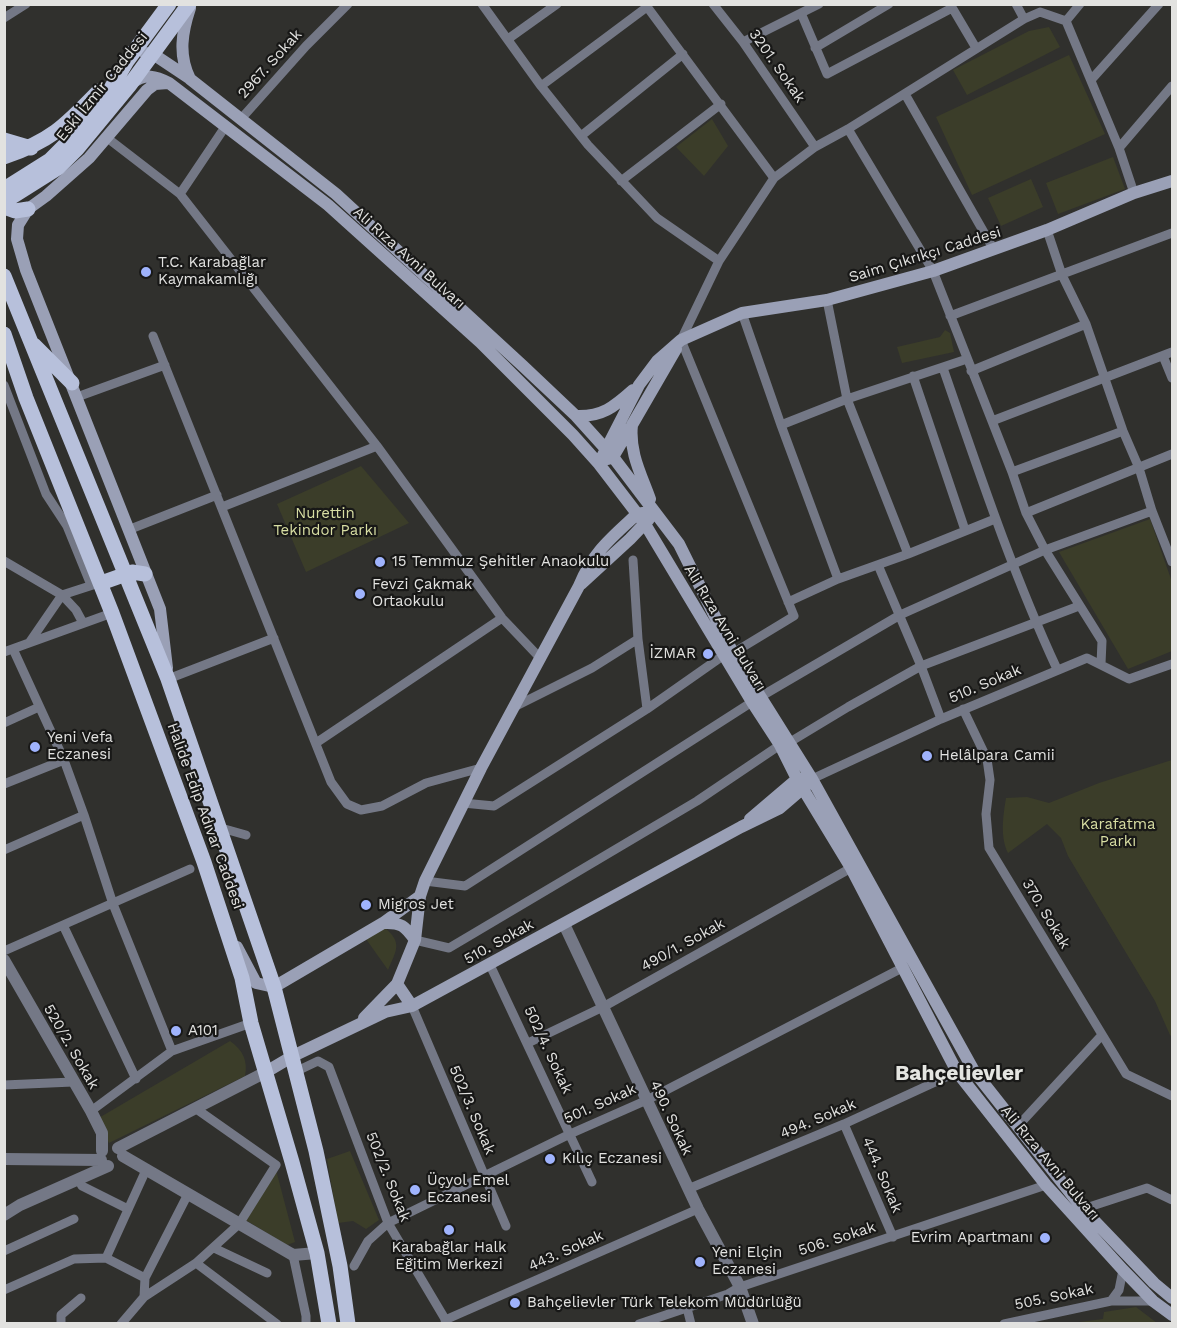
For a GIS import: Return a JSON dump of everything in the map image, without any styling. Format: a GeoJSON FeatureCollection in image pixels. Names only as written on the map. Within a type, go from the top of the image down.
{"type":"FeatureCollection","features":[{"type":"Feature","properties":{"kind":"main road","name":"Eski İzmir Caddesi"},"geometry":{"type":"LineString","coordinates":[[4,205],[58,168],[96,129],[190,4]]}},
{"type":"Feature","properties":{"kind":"main road"},"geometry":{"type":"LineString","coordinates":[[190,4],[182,50],[183,64],[190,79]]}},
{"type":"Feature","properties":{"kind":"main road","name":"Eski İzmir Caddesi"},"geometry":{"type":"LineString","coordinates":[[4,189],[96,129],[128,61],[163,7]]}},
{"type":"Feature","properties":{"kind":"main road"},"geometry":{"type":"LineString","coordinates":[[4,157],[31,148],[62,128],[128,61],[137,55],[153,54]]}},
{"type":"Feature","properties":{"kind":"main road","name":"Ali Rıza Avni Bulvarı"},"geometry":{"type":"LineString","coordinates":[[153,54],[190,79],[336,194],[576,416],[609,453],[679,544],[728,654]]}},
{"type":"Feature","properties":{"kind":"main road","name":"Ali Rıza Avni Bulvarı"},"geometry":{"type":"LineString","coordinates":[[129,86],[139,78],[148,75],[170,83],[328,205],[480,342],[599,464],[641,519],[785,744],[813,779],[974,1071],[1083,1209],[1154,1283],[1173,1298]]}},
{"type":"Feature","properties":{"kind":"main road"},"geometry":{"type":"LineString","coordinates":[[168,679],[160,609],[20,252],[17,239],[18,225],[28,209],[89,158],[96,129],[148,88],[155,84],[170,83]]}},
{"type":"Feature","properties":{"kind":"main road"},"geometry":{"type":"LineString","coordinates":[[4,140],[31,148]]}},
{"type":"Feature","properties":{"kind":"main road","name":"Saim Çıkrıkçı Caddesi"},"geometry":{"type":"LineString","coordinates":[[609,453],[639,385],[657,361],[681,340],[742,313],[827,300],[933,271],[1047,230],[1134,193],[1173,181]]}},
{"type":"Feature","properties":{"kind":"main road"},"geometry":{"type":"LineString","coordinates":[[4,205],[15,211],[28,209]]}},
{"type":"Feature","properties":{"kind":"main road"},"geometry":{"type":"LineString","coordinates":[[4,276],[168,679],[274,987],[316,1151],[348,1323]]}},
{"type":"Feature","properties":{"kind":"main road","name":"Halide Edip Adıvar Caddesi"},"geometry":{"type":"LineString","coordinates":[[4,334],[96,584],[112,613],[223,919],[242,978],[251,1023],[317,1253],[329,1323]]}},
{"type":"Feature","properties":{"kind":"main road"},"geometry":{"type":"LineString","coordinates":[[29,340],[75,390]]}},
{"type":"Feature","properties":{"kind":"main road","name":"Saim Çıkrıkçı Caddesi"},"geometry":{"type":"LineString","coordinates":[[599,464],[632,425],[681,340]]}},
{"type":"Feature","properties":{"kind":"main road"},"geometry":{"type":"LineString","coordinates":[[576,416],[591,416],[605,411],[619,403],[639,385]]}},
{"type":"Feature","properties":{"kind":"main road"},"geometry":{"type":"LineString","coordinates":[[356,1025],[397,984],[415,940],[420,896],[426,881],[463,803],[579,586],[587,566],[600,549],[654,511],[634,457],[630,440],[632,425]]}},
{"type":"Feature","properties":{"kind":"main road"},"geometry":{"type":"LineString","coordinates":[[96,584],[139,572],[145,574]]}},
{"type":"Feature","properties":{"kind":"main road","name":"Ali Rıza Avni Bulvarı"},"geometry":{"type":"LineString","coordinates":[[785,744],[801,784],[851,868],[957,1072],[1046,1185],[1153,1301],[1173,1315]]}},
{"type":"Feature","properties":{"kind":"main road"},"geometry":{"type":"LineString","coordinates":[[801,784],[813,779]]}},
{"type":"Feature","properties":{"kind":"main road","name":"510. Sokak"},"geometry":{"type":"LineString","coordinates":[[266,1072],[295,1063],[356,1025],[385,1012],[412,1006],[490,965],[741,827],[780,808],[801,784]]}},
{"type":"Feature","properties":{"kind":"main road","name":"510. Sokak"},"geometry":{"type":"LineString","coordinates":[[741,827],[801,784]]}},
{"type":"Feature","properties":{"kind":"main road"},"geometry":{"type":"LineString","coordinates":[[780,808],[803,806],[816,811]]}},
{"type":"Feature","properties":{"kind":"main road"},"geometry":{"type":"LineString","coordinates":[[223,919],[256,983],[274,987],[383,923],[420,896]]}},
{"type":"Feature","properties":{"kind":"main road"},"geometry":{"type":"LineString","coordinates":[[383,923],[397,922],[408,930],[415,940]]}},
{"type":"Feature","properties":{"kind":"main road"},"geometry":{"type":"LineString","coordinates":[[397,984],[412,1006]]}},
{"type":"Feature","properties":{"kind":"street"},"geometry":{"type":"LineString","coordinates":[[4,18],[26,4]]}},
{"type":"Feature","properties":{"kind":"street","name":"2967. Sokak"},"geometry":{"type":"LineString","coordinates":[[240,120],[336,8],[348,4]]}},
{"type":"Feature","properties":{"kind":"street"},"geometry":{"type":"LineString","coordinates":[[482,4],[541,86],[621,181],[657,218],[719,261]]}},
{"type":"Feature","properties":{"kind":"street"},"geometry":{"type":"LineString","coordinates":[[508,39],[557,4]]}},
{"type":"Feature","properties":{"kind":"street","name":"3201. Sokak"},"geometry":{"type":"LineString","coordinates":[[713,4],[743,42],[815,147]]}},
{"type":"Feature","properties":{"kind":"street"},"geometry":{"type":"LineString","coordinates":[[743,42],[819,4]]}},
{"type":"Feature","properties":{"kind":"street"},"geometry":{"type":"LineString","coordinates":[[815,48],[889,4]]}},
{"type":"Feature","properties":{"kind":"street"},"geometry":{"type":"LineString","coordinates":[[1017,4],[1024,19]]}},
{"type":"Feature","properties":{"kind":"street"},"geometry":{"type":"LineString","coordinates":[[1090,80],[1159,4]]}},
{"type":"Feature","properties":{"kind":"street"},"geometry":{"type":"LineString","coordinates":[[1066,21],[1080,5]]}},
{"type":"Feature","properties":{"kind":"street"},"geometry":{"type":"LineString","coordinates":[[541,86],[646,6],[774,178]]}},
{"type":"Feature","properties":{"kind":"street"},"geometry":{"type":"LineString","coordinates":[[801,13],[827,74],[951,6],[976,48]]}},
{"type":"Feature","properties":{"kind":"street"},"geometry":{"type":"LineString","coordinates":[[463,803],[494,806],[647,709],[728,654],[794,616],[681,340],[719,261],[774,178],[815,147],[848,129],[1024,19],[1040,12],[1066,21],[1119,148],[1134,193]]}},
{"type":"Feature","properties":{"kind":"street"},"geometry":{"type":"LineString","coordinates":[[581,136],[683,54]]}},
{"type":"Feature","properties":{"kind":"street"},"geometry":{"type":"LineString","coordinates":[[1119,148],[1173,86]]}},
{"type":"Feature","properties":{"kind":"street"},"geometry":{"type":"LineString","coordinates":[[905,94],[994,250]]}},
{"type":"Feature","properties":{"kind":"street"},"geometry":{"type":"LineString","coordinates":[[621,181],[721,104]]}},
{"type":"Feature","properties":{"kind":"street"},"geometry":{"type":"LineString","coordinates":[[180,194],[225,127]]}},
{"type":"Feature","properties":{"kind":"street"},"geometry":{"type":"LineString","coordinates":[[96,129],[180,194],[377,446],[502,618],[541,658]]}},
{"type":"Feature","properties":{"kind":"street"},"geometry":{"type":"LineString","coordinates":[[848,129],[933,271],[1026,513],[1045,550],[1102,640],[1101,664]]}},
{"type":"Feature","properties":{"kind":"street"},"geometry":{"type":"LineString","coordinates":[[1047,230],[1062,275],[1086,324],[1103,378],[1173,562]]}},
{"type":"Feature","properties":{"kind":"street"},"geometry":{"type":"LineString","coordinates":[[950,316],[1173,233]]}},
{"type":"Feature","properties":{"kind":"street"},"geometry":{"type":"LineString","coordinates":[[827,300],[847,399],[908,554]]}},
{"type":"Feature","properties":{"kind":"street"},"geometry":{"type":"LineString","coordinates":[[742,313],[838,579]]}},
{"type":"Feature","properties":{"kind":"street"},"geometry":{"type":"LineString","coordinates":[[971,371],[1086,324]]}},
{"type":"Feature","properties":{"kind":"street"},"geometry":{"type":"LineString","coordinates":[[153,336],[331,782],[347,804],[361,810],[382,806],[426,783],[481,768]]}},
{"type":"Feature","properties":{"kind":"street"},"geometry":{"type":"LineString","coordinates":[[992,421],[1173,352]]}},
{"type":"Feature","properties":{"kind":"street"},"geometry":{"type":"LineString","coordinates":[[1163,356],[1173,378]]}},
{"type":"Feature","properties":{"kind":"street"},"geometry":{"type":"LineString","coordinates":[[781,425],[847,399],[967,359]]}},
{"type":"Feature","properties":{"kind":"street"},"geometry":{"type":"LineString","coordinates":[[75,390],[165,365]]}},
{"type":"Feature","properties":{"kind":"street"},"geometry":{"type":"LineString","coordinates":[[943,368],[995,519],[1036,624],[1057,669]]}},
{"type":"Feature","properties":{"kind":"street"},"geometry":{"type":"LineString","coordinates":[[913,376],[965,530]]}},
{"type":"Feature","properties":{"kind":"street"},"geometry":{"type":"LineString","coordinates":[[4,385],[46,494],[67,526],[96,584],[62,595],[29,643]]}},
{"type":"Feature","properties":{"kind":"street"},"geometry":{"type":"LineString","coordinates":[[1012,472],[1123,431]]}},
{"type":"Feature","properties":{"kind":"street"},"geometry":{"type":"LineString","coordinates":[[222,507],[377,446]]}},
{"type":"Feature","properties":{"kind":"street"},"geometry":{"type":"LineString","coordinates":[[1026,513],[1173,454]]}},
{"type":"Feature","properties":{"kind":"street"},"geometry":{"type":"LineString","coordinates":[[128,530],[217,495]]}},
{"type":"Feature","properties":{"kind":"street"},"geometry":{"type":"LineString","coordinates":[[426,881],[465,886],[756,699],[900,615],[1045,550],[1152,511]]}},
{"type":"Feature","properties":{"kind":"street"},"geometry":{"type":"LineString","coordinates":[[788,602],[838,579],[995,519]]}},
{"type":"Feature","properties":{"kind":"street"},"geometry":{"type":"LineString","coordinates":[[633,560],[638,639],[647,709]]}},
{"type":"Feature","properties":{"kind":"street"},"geometry":{"type":"LineString","coordinates":[[4,561],[62,595],[76,610],[83,623]]}},
{"type":"Feature","properties":{"kind":"street"},"geometry":{"type":"LineString","coordinates":[[878,565],[941,719]]}},
{"type":"Feature","properties":{"kind":"street"},"geometry":{"type":"LineString","coordinates":[[415,940],[448,948],[697,801],[785,744],[921,666],[1079,606]]}},
{"type":"Feature","properties":{"kind":"street"},"geometry":{"type":"LineString","coordinates":[[112,613],[9,651],[64,760],[113,904],[172,1051]]}},
{"type":"Feature","properties":{"kind":"street"},"geometry":{"type":"LineString","coordinates":[[316,743],[502,618]]}},
{"type":"Feature","properties":{"kind":"street"},"geometry":{"type":"LineString","coordinates":[[168,679],[274,638]]}},
{"type":"Feature","properties":{"kind":"street"},"geometry":{"type":"LineString","coordinates":[[514,707],[592,668],[638,639]]}},
{"type":"Feature","properties":{"kind":"street","name":"510. Sokak"},"geometry":{"type":"LineString","coordinates":[[813,779],[963,709],[1087,658],[1129,679],[1173,664]]}},
{"type":"Feature","properties":{"kind":"street"},"geometry":{"type":"LineString","coordinates":[[4,723],[39,707]]}},
{"type":"Feature","properties":{"kind":"street","name":"370. Sokak"},"geometry":{"type":"LineString","coordinates":[[963,709],[987,759],[990,780],[986,814],[989,848],[1126,1074],[1173,1096]]}},
{"type":"Feature","properties":{"kind":"street"},"geometry":{"type":"LineString","coordinates":[[4,784],[64,760]]}},
{"type":"Feature","properties":{"kind":"street"},"geometry":{"type":"LineString","coordinates":[[4,849],[84,815]]}},
{"type":"Feature","properties":{"kind":"street"},"geometry":{"type":"LineString","coordinates":[[221,828],[246,836]]}},
{"type":"Feature","properties":{"kind":"street","name":"490/1. Sokak"},"geometry":{"type":"LineString","coordinates":[[528,1043],[603,1007],[851,868]]}},
{"type":"Feature","properties":{"kind":"street"},"geometry":{"type":"LineString","coordinates":[[4,951],[190,869]]}},
{"type":"Feature","properties":{"kind":"street","name":"490. Sokak"},"geometry":{"type":"LineString","coordinates":[[564,924],[688,1189],[740,1287],[753,1323]]}},
{"type":"Feature","properties":{"kind":"street"},"geometry":{"type":"LineString","coordinates":[[63,925],[136,1079]]}},
{"type":"Feature","properties":{"kind":"street","name":"520/2. Sokak"},"geometry":{"type":"LineString","coordinates":[[4,960],[91,1111],[102,1133],[104,1159]]}},
{"type":"Feature","properties":{"kind":"street","name":"502/4. Sokak"},"geometry":{"type":"LineString","coordinates":[[490,965],[592,1182]]}},
{"type":"Feature","properties":{"kind":"street","name":"501. Sokak"},"geometry":{"type":"LineString","coordinates":[[354,1266],[368,1240],[388,1222],[570,1134],[647,1100],[904,967]]}},
{"type":"Feature","properties":{"kind":"street","name":"502/3. Sokak"},"geometry":{"type":"LineString","coordinates":[[412,1006],[506,1226]]}},
{"type":"Feature","properties":{"kind":"street"},"geometry":{"type":"LineString","coordinates":[[91,1111],[172,1051],[251,1023]]}},
{"type":"Feature","properties":{"kind":"street"},"geometry":{"type":"LineString","coordinates":[[1017,1127],[1102,1035]]}},
{"type":"Feature","properties":{"kind":"street","name":"502/2. Sokak"},"geometry":{"type":"LineString","coordinates":[[295,1063],[318,1061],[329,1067],[388,1222],[446,1322]]}},
{"type":"Feature","properties":{"kind":"street"},"geometry":{"type":"LineString","coordinates":[[120,1152],[195,1108],[266,1072]]}},
{"type":"Feature","properties":{"kind":"street","name":"494. Sokak"},"geometry":{"type":"LineString","coordinates":[[688,1189],[844,1124],[957,1072]]}},
{"type":"Feature","properties":{"kind":"street"},"geometry":{"type":"LineString","coordinates":[[4,1085],[73,1082]]}},
{"type":"Feature","properties":{"kind":"street"},"geometry":{"type":"LineString","coordinates":[[122,1323],[144,1297],[196,1263],[239,1224],[276,1166],[195,1108]]}},
{"type":"Feature","properties":{"kind":"street","name":"444. Sokak"},"geometry":{"type":"LineString","coordinates":[[844,1124],[892,1237]]}},
{"type":"Feature","properties":{"kind":"street"},"geometry":{"type":"LineString","coordinates":[[4,1215],[20,1205],[78,1179],[104,1159],[109,1146],[292,1255],[317,1253]]}},
{"type":"Feature","properties":{"kind":"street"},"geometry":{"type":"LineString","coordinates":[[4,1159],[104,1159],[118,1165],[120,1152]]}},
{"type":"Feature","properties":{"kind":"street"},"geometry":{"type":"LineString","coordinates":[[106,1258],[146,1170]]}},
{"type":"Feature","properties":{"kind":"street"},"geometry":{"type":"LineString","coordinates":[[78,1179],[82,1186],[128,1209]]}},
{"type":"Feature","properties":{"kind":"street","name":"506. Sokak"},"geometry":{"type":"LineString","coordinates":[[639,1323],[1046,1185]]}},
{"type":"Feature","properties":{"kind":"street"},"geometry":{"type":"LineString","coordinates":[[1083,1209],[1147,1188],[1173,1200]]}},
{"type":"Feature","properties":{"kind":"street"},"geometry":{"type":"LineString","coordinates":[[144,1297],[145,1278],[188,1194]]}},
{"type":"Feature","properties":{"kind":"street","name":"443. Sokak"},"geometry":{"type":"LineString","coordinates":[[446,1322],[698,1209]]}},
{"type":"Feature","properties":{"kind":"street"},"geometry":{"type":"LineString","coordinates":[[4,1251],[74,1219]]}},
{"type":"Feature","properties":{"kind":"street"},"geometry":{"type":"LineString","coordinates":[[214,1248],[267,1273]]}},
{"type":"Feature","properties":{"kind":"street"},"geometry":{"type":"LineString","coordinates":[[292,1255],[306,1323]]}},
{"type":"Feature","properties":{"kind":"street"},"geometry":{"type":"LineString","coordinates":[[4,1290],[74,1259],[106,1258],[145,1278]]}},
{"type":"Feature","properties":{"kind":"street"},"geometry":{"type":"LineString","coordinates":[[196,1263],[266,1320],[277,1323]]}},
{"type":"Feature","properties":{"kind":"street"},"geometry":{"type":"LineString","coordinates":[[1111,1301],[1119,1290],[1123,1270]]}},
{"type":"Feature","properties":{"kind":"street"},"geometry":{"type":"LineString","coordinates":[[61,1323],[61,1315],[81,1298]]}},
{"type":"Feature","properties":{"kind":"street","name":"505. Sokak"},"geometry":{"type":"LineString","coordinates":[[1004,1323],[1111,1301],[1153,1301]]}},
{"type":"Feature","properties":{"kind":"street"},"geometry":{"type":"LineString","coordinates":[[687,1308],[691,1323]]}},
{"type":"Feature","properties":{"kind":"green space"},"geometry":{"type":"Polygon","coordinates":[[[1049,27],[1060,47],[967,95],[953,70],[1029,31],[1049,27]]]}},
{"type":"Feature","properties":{"kind":"green space"},"geometry":{"type":"Polygon","coordinates":[[[1069,55],[1105,134],[972,195],[936,117],[1069,55]]]}},
{"type":"Feature","properties":{"kind":"green space"},"geometry":{"type":"Polygon","coordinates":[[[712,119],[728,146],[704,176],[676,147],[712,119]]]}},
{"type":"Feature","properties":{"kind":"green space"},"geometry":{"type":"Polygon","coordinates":[[[1113,157],[1125,189],[1058,214],[1046,183],[1113,157]]]}},
{"type":"Feature","properties":{"kind":"green space"},"geometry":{"type":"Polygon","coordinates":[[[1031,179],[1043,207],[1001,226],[988,198],[1031,179]]]}},
{"type":"Feature","properties":{"kind":"green space"},"geometry":{"type":"Polygon","coordinates":[[[945,330],[950,333],[954,352],[902,363],[897,347],[940,337],[945,330]]]}},
{"type":"Feature","properties":{"kind":"green space","name":"Nurettin Tekindor Parkı"},"geometry":{"type":"Polygon","coordinates":[[[361,466],[409,523],[306,572],[277,504],[361,466]]]}},
{"type":"Feature","properties":{"kind":"green space"},"geometry":{"type":"Polygon","coordinates":[[[1150,519],[1172,582],[1172,651],[1128,669],[1059,552],[1150,519]]]}},
{"type":"Feature","properties":{"kind":"green space","name":"Karafatma Parkı"},"geometry":{"type":"Polygon","coordinates":[[[1172,760],[1172,1037],[1155,1001],[1068,856],[1061,838],[1047,824],[1008,853],[1005,847],[1003,826],[1006,798],[1027,797],[1049,803],[1099,783],[1172,760]]]}},
{"type":"Feature","properties":{"kind":"green space"},"geometry":{"type":"Polygon","coordinates":[[[385,928],[391,933],[396,943],[388,970],[366,939],[385,928]]]}},
{"type":"Feature","properties":{"kind":"green space"},"geometry":{"type":"Polygon","coordinates":[[[230,1041],[244,1056],[245,1076],[109,1143],[97,1119],[230,1041]]]}},
{"type":"Feature","properties":{"kind":"green space"},"geometry":{"type":"Polygon","coordinates":[[[350,1151],[379,1220],[366,1229],[353,1221],[338,1223],[327,1159],[350,1151]]]}},
{"type":"Feature","properties":{"kind":"green space"},"geometry":{"type":"Polygon","coordinates":[[[276,1170],[295,1242],[287,1245],[244,1219],[276,1170]]]}},
{"type":"Feature","properties":{"kind":"green space"},"geometry":{"type":"Polygon","coordinates":[[[1136,1307],[1157,1323],[1072,1323],[1103,1319],[1104,1312],[1136,1307]]]}},
{"type":"Feature","properties":{"kind":"place","name":"T.C. Karabağlar Kaymakamlığı"},"geometry":{"type":"Point","coordinates":[146,272]}},
{"type":"Feature","properties":{"kind":"place","name":"15 Temmuz Şehitler Anaokulu"},"geometry":{"type":"Point","coordinates":[380,562]}},
{"type":"Feature","properties":{"kind":"place","name":"Fevzi Çakmak Ortaokulu"},"geometry":{"type":"Point","coordinates":[360,594]}},
{"type":"Feature","properties":{"kind":"place","name":"İZMAR"},"geometry":{"type":"Point","coordinates":[708,654]}},
{"type":"Feature","properties":{"kind":"place","name":"Yeni Vefa Eczanesi"},"geometry":{"type":"Point","coordinates":[35,747]}},
{"type":"Feature","properties":{"kind":"place","name":"Helâlpara Camii"},"geometry":{"type":"Point","coordinates":[927,756]}},
{"type":"Feature","properties":{"kind":"place","name":"Migros Jet"},"geometry":{"type":"Point","coordinates":[366,905]}},
{"type":"Feature","properties":{"kind":"place","name":"A101"},"geometry":{"type":"Point","coordinates":[176,1031]}},
{"type":"Feature","properties":{"kind":"place","name":"Kılıç Eczanesi"},"geometry":{"type":"Point","coordinates":[550,1159]}},
{"type":"Feature","properties":{"kind":"place","name":"Üçyol Emel Eczanesi"},"geometry":{"type":"Point","coordinates":[415,1190]}},
{"type":"Feature","properties":{"kind":"place","name":"Karabağlar Halk Eğitim Merkezi"},"geometry":{"type":"Point","coordinates":[449,1230]}},
{"type":"Feature","properties":{"kind":"place","name":"Evrim Apartmanı"},"geometry":{"type":"Point","coordinates":[1045,1238]}},
{"type":"Feature","properties":{"kind":"place","name":"Yeni Elçin Eczanesi"},"geometry":{"type":"Point","coordinates":[700,1262]}},
{"type":"Feature","properties":{"kind":"place","name":"Bahçelievler Türk Telekom Müdürlüğü"},"geometry":{"type":"Point","coordinates":[515,1303]}},
{"type":"Feature","properties":{"kind":"district","name":"Bahçelievler"},"geometry":{"type":"Point","coordinates":[959,1074]}}]}
